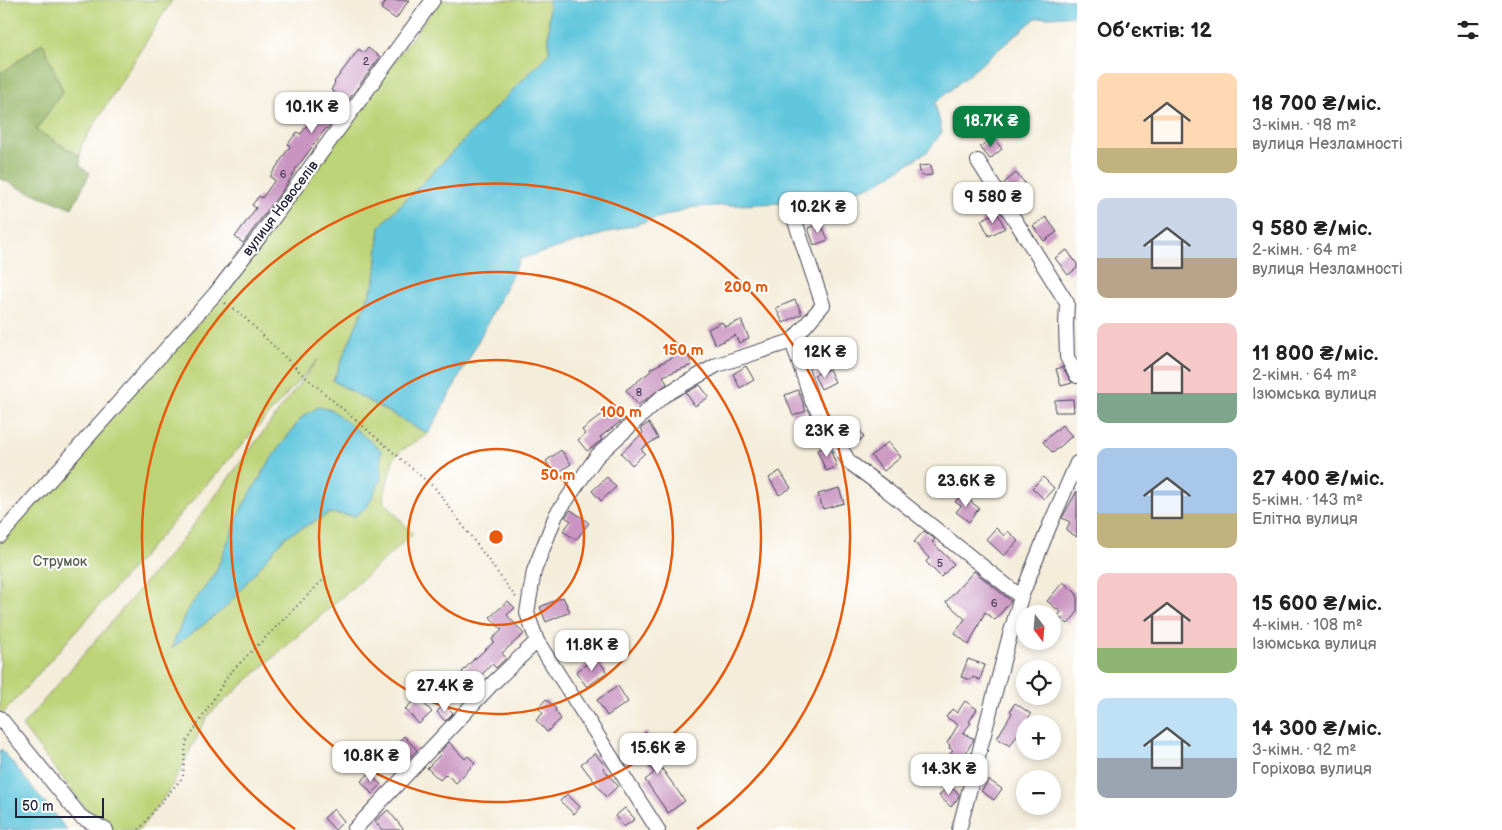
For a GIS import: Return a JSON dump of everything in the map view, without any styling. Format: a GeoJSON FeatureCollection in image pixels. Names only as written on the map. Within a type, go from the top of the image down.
{"type":"FeatureCollection","features":[{"type":"Feature","properties":{"kind":"street","name":"вулиця Новоселів"},"geometry":{"type":"LineString","coordinates":[[0,536],[215,294],[260,236],[433,0]]}},
{"type":"Feature","properties":{"kind":"street"},"geometry":{"type":"LineString","coordinates":[[978,161],[1072,305],[1066,325],[1067,357],[1077,376]]}},
{"type":"Feature","properties":{"kind":"street"},"geometry":{"type":"LineString","coordinates":[[658,830],[537,641],[527,613],[534,571],[556,516],[597,456],[663,396],[717,365],[792,341],[822,305],[794,218]]}},
{"type":"Feature","properties":{"kind":"street"},"geometry":{"type":"LineString","coordinates":[[792,341],[812,401],[849,462],[1022,597]]}},
{"type":"Feature","properties":{"kind":"street"},"geometry":{"type":"LineString","coordinates":[[959,830],[1008,642],[1022,597],[1049,527],[1077,463]]}},
{"type":"Feature","properties":{"kind":"street"},"geometry":{"type":"LineString","coordinates":[[354,830],[492,684],[537,641]]}},
{"type":"Feature","properties":{"kind":"street"},"geometry":{"type":"LineString","coordinates":[[0,718],[81,817],[106,830]]}},
{"type":"Feature","properties":{"kind":"path"},"geometry":{"type":"LineString","coordinates":[[215,294],[220,300],[240,313],[301,374],[436,489],[527,613]]}},
{"type":"Feature","properties":{"kind":"path"},"geometry":{"type":"LineString","coordinates":[[139,830],[183,777],[186,744],[229,674],[326,577]]}},
{"type":"Feature","properties":{"kind":"green space"},"geometry":{"type":"Polygon","coordinates":[[[0,0],[172,0],[81,146],[80,156],[36,130],[63,91],[42,43],[0,74],[0,0]]]}},
{"type":"Feature","properties":{"kind":"green space","name":"Струмок"},"geometry":{"type":"Polygon","coordinates":[[[440,0],[549,0],[549,53],[380,226],[375,281],[333,381],[428,434],[402,450],[393,459],[383,500],[413,534],[208,715],[171,788],[139,830],[110,830],[94,819],[22,726],[186,535],[318,359],[0,717],[0,538],[220,300],[240,269],[440,0]],[[381,479],[214,576],[187,610],[172,648],[225,608],[285,537],[330,513],[355,516],[381,479]]]}},
{"type":"Feature","properties":{"kind":"green space"},"geometry":{"type":"Polygon","coordinates":[[[43,43],[63,91],[36,130],[80,156],[80,166],[90,173],[72,208],[19,188],[0,178],[0,74],[43,43]]]}},
{"type":"Feature","properties":{"kind":"water"},"geometry":{"type":"Polygon","coordinates":[[[549,0],[1077,0],[1077,15],[1036,18],[935,103],[942,132],[928,151],[876,184],[825,201],[694,207],[520,259],[428,434],[333,381],[375,281],[380,226],[549,53],[549,0]]]}},
{"type":"Feature","properties":{"kind":"water"},"geometry":{"type":"Polygon","coordinates":[[[318,407],[332,410],[381,450],[381,479],[368,506],[355,516],[330,513],[285,537],[225,608],[171,649],[187,610],[214,576],[242,507],[273,456],[302,417],[318,407]]]}},
{"type":"Feature","properties":{"kind":"water"},"geometry":{"type":"Polygon","coordinates":[[[1,749],[67,830],[0,830],[1,749]]]}},
{"type":"Feature","properties":{"kind":"building"},"geometry":{"type":"Polygon","coordinates":[[[387,0],[409,0],[396,19],[381,9],[387,0]]]}},
{"type":"Feature","properties":{"kind":"building"},"geometry":{"type":"Polygon","coordinates":[[[368,48],[380,57],[243,243],[235,237],[256,208],[252,205],[259,196],[262,198],[275,180],[270,177],[290,146],[288,144],[297,132],[301,134],[312,118],[310,117],[317,106],[322,110],[334,92],[331,90],[334,82],[359,49],[364,53],[368,48]]]}},
{"type":"Feature","properties":{"kind":"building"},"geometry":{"type":"Polygon","coordinates":[[[993,137],[1002,149],[990,159],[980,147],[993,137]]]}},
{"type":"Feature","properties":{"kind":"building"},"geometry":{"type":"Polygon","coordinates":[[[931,165],[932,175],[921,176],[919,166],[931,165]]]}},
{"type":"Feature","properties":{"kind":"building"},"geometry":{"type":"Polygon","coordinates":[[[1016,173],[1025,183],[1012,193],[1004,183],[1016,173]]]}},
{"type":"Feature","properties":{"kind":"building"},"geometry":{"type":"Polygon","coordinates":[[[997,212],[1005,228],[989,236],[981,220],[997,212]]]}},
{"type":"Feature","properties":{"kind":"building"},"geometry":{"type":"Polygon","coordinates":[[[1046,217],[1057,232],[1044,241],[1033,226],[1046,217]]]}},
{"type":"Feature","properties":{"kind":"building"},"geometry":{"type":"Polygon","coordinates":[[[821,223],[828,240],[814,245],[808,228],[821,223]]]}},
{"type":"Feature","properties":{"kind":"building"},"geometry":{"type":"Polygon","coordinates":[[[1067,250],[1077,264],[1077,268],[1068,275],[1055,258],[1067,250]]]}},
{"type":"Feature","properties":{"kind":"building"},"geometry":{"type":"Polygon","coordinates":[[[795,300],[802,314],[783,323],[776,308],[795,300]]]}},
{"type":"Feature","properties":{"kind":"building"},"geometry":{"type":"Polygon","coordinates":[[[741,320],[749,338],[739,343],[735,335],[716,345],[708,329],[722,322],[725,327],[741,320]]]}},
{"type":"Feature","properties":{"kind":"building"},"geometry":{"type":"Polygon","coordinates":[[[686,350],[692,365],[663,376],[667,384],[638,405],[626,390],[651,371],[650,369],[686,350]]]}},
{"type":"Feature","properties":{"kind":"building"},"geometry":{"type":"Polygon","coordinates":[[[746,366],[754,380],[740,388],[733,374],[746,366]]]}},
{"type":"Feature","properties":{"kind":"building"},"geometry":{"type":"Polygon","coordinates":[[[1063,367],[1072,383],[1061,386],[1056,369],[1063,367]]]}},
{"type":"Feature","properties":{"kind":"building"},"geometry":{"type":"Polygon","coordinates":[[[829,369],[835,382],[821,389],[814,375],[829,369]]]}},
{"type":"Feature","properties":{"kind":"building"},"geometry":{"type":"Polygon","coordinates":[[[700,385],[709,397],[695,406],[686,393],[700,385]]]}},
{"type":"Feature","properties":{"kind":"building"},"geometry":{"type":"Polygon","coordinates":[[[798,390],[806,411],[793,416],[785,395],[798,390]]]}},
{"type":"Feature","properties":{"kind":"building"},"geometry":{"type":"Polygon","coordinates":[[[1073,399],[1074,412],[1055,412],[1055,400],[1073,399]]]}},
{"type":"Feature","properties":{"kind":"building"},"geometry":{"type":"Polygon","coordinates":[[[613,406],[623,420],[600,437],[602,440],[587,451],[578,440],[585,434],[582,430],[613,406]]]}},
{"type":"Feature","properties":{"kind":"building"},"geometry":{"type":"Polygon","coordinates":[[[856,422],[864,438],[849,445],[840,430],[856,422]]]}},
{"type":"Feature","properties":{"kind":"building"},"geometry":{"type":"Polygon","coordinates":[[[649,423],[658,438],[641,449],[645,453],[632,465],[621,453],[643,433],[641,428],[649,423]]]}},
{"type":"Feature","properties":{"kind":"building"},"geometry":{"type":"Polygon","coordinates":[[[1062,425],[1072,436],[1053,453],[1043,442],[1062,425]]]}},
{"type":"Feature","properties":{"kind":"building"},"geometry":{"type":"Polygon","coordinates":[[[888,442],[901,457],[884,471],[871,456],[888,442]]]}},
{"type":"Feature","properties":{"kind":"building"},"geometry":{"type":"Polygon","coordinates":[[[829,446],[837,467],[826,471],[817,450],[829,446]]]}},
{"type":"Feature","properties":{"kind":"building"},"geometry":{"type":"Polygon","coordinates":[[[561,450],[571,464],[555,475],[546,461],[561,450]]]}},
{"type":"Feature","properties":{"kind":"building"},"geometry":{"type":"Polygon","coordinates":[[[780,471],[791,488],[779,495],[769,478],[780,471]]]}},
{"type":"Feature","properties":{"kind":"building"},"geometry":{"type":"Polygon","coordinates":[[[607,477],[616,487],[601,501],[592,491],[607,477]]]}},
{"type":"Feature","properties":{"kind":"building"},"geometry":{"type":"Polygon","coordinates":[[[1043,477],[1054,488],[1044,499],[1032,488],[1043,477]]]}},
{"type":"Feature","properties":{"kind":"building"},"geometry":{"type":"Polygon","coordinates":[[[839,488],[844,503],[823,509],[818,494],[839,488]]]}},
{"type":"Feature","properties":{"kind":"building"},"geometry":{"type":"Polygon","coordinates":[[[1077,491],[1077,537],[1066,530],[1070,522],[1062,518],[1077,491]]]}},
{"type":"Feature","properties":{"kind":"building"},"geometry":{"type":"Polygon","coordinates":[[[961,494],[979,508],[969,522],[956,512],[961,506],[955,502],[961,494]]]}},
{"type":"Feature","properties":{"kind":"building"},"geometry":{"type":"Polygon","coordinates":[[[571,510],[589,523],[576,540],[563,531],[571,521],[565,517],[571,510]]]}},
{"type":"Feature","properties":{"kind":"building"},"geometry":{"type":"Polygon","coordinates":[[[996,528],[1004,536],[1008,531],[1018,541],[1004,556],[986,539],[996,528]]]}},
{"type":"Feature","properties":{"kind":"building"},"geometry":{"type":"Polygon","coordinates":[[[924,531],[935,539],[932,542],[954,564],[941,577],[926,562],[929,558],[914,542],[924,531]]]}},
{"type":"Feature","properties":{"kind":"building"},"geometry":{"type":"Polygon","coordinates":[[[974,571],[1011,601],[995,620],[985,612],[969,645],[955,633],[965,619],[946,602],[974,571]]]}},
{"type":"Feature","properties":{"kind":"building"},"geometry":{"type":"Polygon","coordinates":[[[1063,582],[1077,594],[1077,613],[1068,624],[1061,618],[1061,605],[1052,605],[1047,601],[1063,582]]]}},
{"type":"Feature","properties":{"kind":"building"},"geometry":{"type":"Polygon","coordinates":[[[563,597],[570,612],[546,622],[540,607],[563,597]]]}},
{"type":"Feature","properties":{"kind":"building"},"geometry":{"type":"Polygon","coordinates":[[[508,601],[515,608],[507,615],[524,634],[502,653],[506,658],[496,668],[492,664],[474,683],[462,672],[494,642],[492,639],[502,630],[490,617],[508,601]]]}},
{"type":"Feature","properties":{"kind":"building"},"geometry":{"type":"Polygon","coordinates":[[[596,657],[607,672],[587,687],[576,672],[596,657]]]}},
{"type":"Feature","properties":{"kind":"building"},"geometry":{"type":"Polygon","coordinates":[[[968,659],[985,665],[980,680],[973,677],[971,680],[961,677],[968,659]]]}},
{"type":"Feature","properties":{"kind":"building"},"geometry":{"type":"Polygon","coordinates":[[[618,686],[628,702],[607,716],[597,700],[618,686]]]}},
{"type":"Feature","properties":{"kind":"building"},"geometry":{"type":"Polygon","coordinates":[[[418,697],[432,712],[419,724],[405,709],[418,697]]]}},
{"type":"Feature","properties":{"kind":"building"},"geometry":{"type":"Polygon","coordinates":[[[546,699],[556,709],[561,719],[547,732],[536,720],[543,713],[538,708],[546,699]]]}},
{"type":"Feature","properties":{"kind":"building"},"geometry":{"type":"Polygon","coordinates":[[[965,701],[977,709],[969,722],[971,723],[963,733],[974,739],[961,761],[963,762],[951,776],[940,766],[953,750],[949,748],[950,745],[947,743],[958,725],[946,717],[952,709],[957,713],[965,701]]]}},
{"type":"Feature","properties":{"kind":"building"},"geometry":{"type":"Polygon","coordinates":[[[1015,703],[1031,714],[1016,715],[1016,737],[1010,746],[997,738],[1012,713],[1010,711],[1015,703]]]}},
{"type":"Feature","properties":{"kind":"building"},"geometry":{"type":"Polygon","coordinates":[[[444,704],[453,713],[445,721],[437,712],[444,704]]]}},
{"type":"Feature","properties":{"kind":"building"},"geometry":{"type":"Polygon","coordinates":[[[646,732],[662,755],[655,759],[685,801],[668,813],[645,780],[654,773],[632,742],[646,732]]]}},
{"type":"Feature","properties":{"kind":"building"},"geometry":{"type":"Polygon","coordinates":[[[404,736],[417,750],[404,763],[391,750],[404,736]]]}},
{"type":"Feature","properties":{"kind":"building"},"geometry":{"type":"Polygon","coordinates":[[[449,742],[465,759],[468,756],[475,763],[456,783],[446,774],[440,780],[427,768],[440,755],[439,753],[449,742]]]}},
{"type":"Feature","properties":{"kind":"building"},"geometry":{"type":"Polygon","coordinates":[[[595,753],[605,766],[603,768],[618,786],[606,797],[581,764],[595,753]]]}},
{"type":"Feature","properties":{"kind":"building"},"geometry":{"type":"Polygon","coordinates":[[[370,773],[381,785],[372,794],[361,781],[370,773]]]}},
{"type":"Feature","properties":{"kind":"building"},"geometry":{"type":"Polygon","coordinates":[[[989,780],[1002,789],[994,800],[981,791],[989,780]]]}},
{"type":"Feature","properties":{"kind":"building"},"geometry":{"type":"Polygon","coordinates":[[[948,785],[959,794],[951,807],[939,796],[948,785]]]}},
{"type":"Feature","properties":{"kind":"building"},"geometry":{"type":"Polygon","coordinates":[[[567,794],[580,807],[574,814],[560,801],[567,794]]]}},
{"type":"Feature","properties":{"kind":"building"},"geometry":{"type":"Polygon","coordinates":[[[625,808],[635,819],[624,827],[615,816],[625,808]]]}},
{"type":"Feature","properties":{"kind":"building"},"geometry":{"type":"Polygon","coordinates":[[[334,809],[344,821],[335,830],[324,818],[334,809]]]}},
{"type":"Feature","properties":{"kind":"building"},"geometry":{"type":"Polygon","coordinates":[[[388,810],[404,830],[382,830],[375,821],[388,810]]]}}]}
